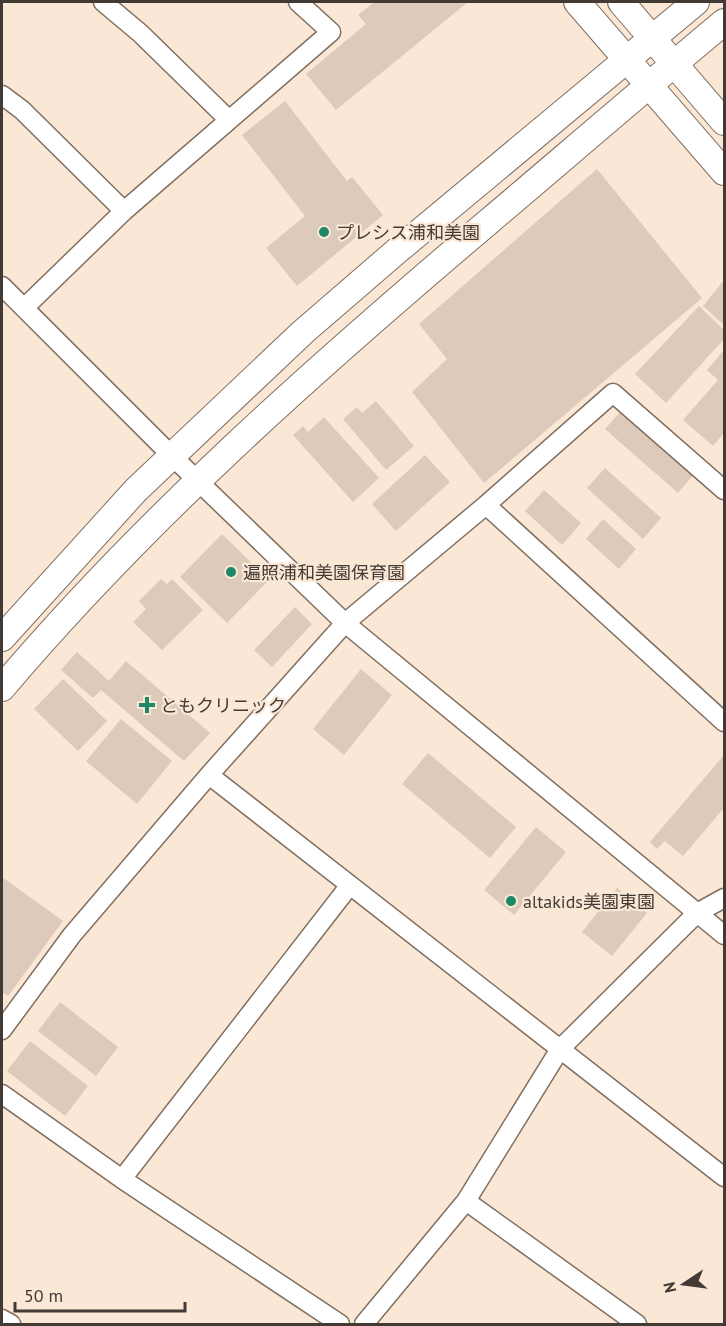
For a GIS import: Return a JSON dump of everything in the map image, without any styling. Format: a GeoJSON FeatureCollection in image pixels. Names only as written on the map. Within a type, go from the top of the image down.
{"type":"FeatureCollection","features":[{"type":"Feature","properties":{"kind":"street"},"geometry":{"type":"LineString","coordinates":[[103,2],[140,33],[229,120]]}},
{"type":"Feature","properties":{"kind":"street"},"geometry":{"type":"LineString","coordinates":[[24,308],[124,211],[332,32],[298,2]]}},
{"type":"Feature","properties":{"kind":"street"},"geometry":{"type":"LineString","coordinates":[[577,2],[724,172]]}},
{"type":"Feature","properties":{"kind":"street"},"geometry":{"type":"LineString","coordinates":[[621,2],[724,122]]}},
{"type":"Feature","properties":{"kind":"street"},"geometry":{"type":"LineString","coordinates":[[2,638],[136,490],[303,332],[696,2]]}},
{"type":"Feature","properties":{"kind":"street"},"geometry":{"type":"LineString","coordinates":[[2,688],[128,551],[198,481],[327,360],[724,22]]}},
{"type":"Feature","properties":{"kind":"street"},"geometry":{"type":"LineString","coordinates":[[2,95],[22,110],[124,211]]}},
{"type":"Feature","properties":{"kind":"street"},"geometry":{"type":"LineString","coordinates":[[2,286],[172,456],[345,623],[724,935]]}},
{"type":"Feature","properties":{"kind":"street"},"geometry":{"type":"LineString","coordinates":[[2,1029],[72,934],[345,623],[486,505],[613,393],[724,490]]}},
{"type":"Feature","properties":{"kind":"street"},"geometry":{"type":"LineString","coordinates":[[486,505],[724,723]]}},
{"type":"Feature","properties":{"kind":"street"},"geometry":{"type":"LineString","coordinates":[[209,776],[724,1177]]}},
{"type":"Feature","properties":{"kind":"street"},"geometry":{"type":"LineString","coordinates":[[122,1179],[350,885]]}},
{"type":"Feature","properties":{"kind":"street"},"geometry":{"type":"LineString","coordinates":[[364,1324],[466,1201],[560,1049],[697,913],[724,898]]}},
{"type":"Feature","properties":{"kind":"street"},"geometry":{"type":"LineString","coordinates":[[2,1094],[122,1179],[340,1324]]}},
{"type":"Feature","properties":{"kind":"street"},"geometry":{"type":"LineString","coordinates":[[466,1201],[638,1324]]}},
{"type":"Feature","properties":{"kind":"street"},"geometry":{"type":"LineString","coordinates":[[2,1319],[11,1324]]}},
{"type":"Feature","properties":{"kind":"building"},"geometry":{"type":"Polygon","coordinates":[[[374,2],[468,2],[336,110],[306,74],[366,24],[358,15],[374,2]]]}},
{"type":"Feature","properties":{"kind":"building"},"geometry":{"type":"Polygon","coordinates":[[[285,101],[347,181],[352,177],[383,215],[297,286],[266,248],[305,216],[242,135],[285,101]]]}},
{"type":"Feature","properties":{"kind":"building"},"geometry":{"type":"Polygon","coordinates":[[[597,169],[702,298],[484,483],[412,392],[447,359],[419,324],[597,169]]]}},
{"type":"Feature","properties":{"kind":"building"},"geometry":{"type":"Polygon","coordinates":[[[724,280],[724,325],[703,306],[724,280]]]}},
{"type":"Feature","properties":{"kind":"building"},"geometry":{"type":"Polygon","coordinates":[[[699,306],[724,330],[724,339],[666,403],[635,374],[699,306]]]}},
{"type":"Feature","properties":{"kind":"building"},"geometry":{"type":"Polygon","coordinates":[[[724,350],[724,433],[713,446],[683,420],[718,380],[707,370],[724,350]]]}},
{"type":"Feature","properties":{"kind":"building"},"geometry":{"type":"Polygon","coordinates":[[[376,401],[414,446],[386,470],[343,419],[357,407],[362,413],[376,401]]]}},
{"type":"Feature","properties":{"kind":"building"},"geometry":{"type":"Polygon","coordinates":[[[622,410],[695,473],[678,493],[605,429],[622,410]]]}},
{"type":"Feature","properties":{"kind":"building"},"geometry":{"type":"Polygon","coordinates":[[[324,417],[379,478],[353,502],[293,435],[303,426],[308,432],[324,417]]]}},
{"type":"Feature","properties":{"kind":"building"},"geometry":{"type":"Polygon","coordinates":[[[425,455],[450,482],[396,531],[372,504],[425,455]]]}},
{"type":"Feature","properties":{"kind":"building"},"geometry":{"type":"Polygon","coordinates":[[[605,468],[661,518],[643,539],[587,488],[605,468]]]}},
{"type":"Feature","properties":{"kind":"building"},"geometry":{"type":"Polygon","coordinates":[[[544,490],[581,523],[562,545],[525,511],[544,490]]]}},
{"type":"Feature","properties":{"kind":"building"},"geometry":{"type":"Polygon","coordinates":[[[603,519],[636,549],[619,569],[586,539],[603,519]]]}},
{"type":"Feature","properties":{"kind":"building"},"geometry":{"type":"Polygon","coordinates":[[[222,534],[269,580],[227,623],[180,577],[222,534]]]}},
{"type":"Feature","properties":{"kind":"building"},"geometry":{"type":"Polygon","coordinates":[[[161,579],[167,584],[172,579],[203,610],[162,650],[133,622],[146,609],[139,601],[161,579]]]}},
{"type":"Feature","properties":{"kind":"building"},"geometry":{"type":"Polygon","coordinates":[[[295,607],[312,624],[272,667],[254,650],[295,607]]]}},
{"type":"Feature","properties":{"kind":"building"},"geometry":{"type":"Polygon","coordinates":[[[77,652],[109,681],[126,661],[210,733],[184,761],[101,690],[93,698],[61,670],[77,652]]]}},
{"type":"Feature","properties":{"kind":"building"},"geometry":{"type":"Polygon","coordinates":[[[361,669],[392,695],[344,755],[313,729],[361,669]]]}},
{"type":"Feature","properties":{"kind":"building"},"geometry":{"type":"Polygon","coordinates":[[[63,679],[107,721],[78,751],[34,709],[63,679]]]}},
{"type":"Feature","properties":{"kind":"building"},"geometry":{"type":"Polygon","coordinates":[[[121,719],[172,761],[137,804],[86,761],[121,719]]]}},
{"type":"Feature","properties":{"kind":"building"},"geometry":{"type":"Polygon","coordinates":[[[428,753],[516,827],[490,858],[402,784],[428,753]]]}},
{"type":"Feature","properties":{"kind":"building"},"geometry":{"type":"Polygon","coordinates":[[[724,755],[724,808],[683,856],[665,841],[657,849],[650,842],[724,755]]]}},
{"type":"Feature","properties":{"kind":"building"},"geometry":{"type":"Polygon","coordinates":[[[536,827],[566,852],[514,915],[484,890],[536,827]]]}},
{"type":"Feature","properties":{"kind":"building"},"geometry":{"type":"Polygon","coordinates":[[[2,877],[63,921],[8,996],[2,992],[2,877]]]}},
{"type":"Feature","properties":{"kind":"building"},"geometry":{"type":"Polygon","coordinates":[[[617,888],[647,913],[612,956],[582,932],[617,888]]]}},
{"type":"Feature","properties":{"kind":"building"},"geometry":{"type":"Polygon","coordinates":[[[60,1002],[118,1047],[96,1076],[38,1031],[60,1002]]]}},
{"type":"Feature","properties":{"kind":"building"},"geometry":{"type":"Polygon","coordinates":[[[30,1041],[88,1086],[65,1116],[7,1071],[30,1041]]]}},
{"type":"Feature","properties":{"kind":"place","name":"プレシス浦和美園"},"geometry":{"type":"Point","coordinates":[324,232]}},
{"type":"Feature","properties":{"kind":"place","name":"遍照浦和美園保育園"},"geometry":{"type":"Point","coordinates":[231,572]}},
{"type":"Feature","properties":{"kind":"place","name":"ともクリニック"},"geometry":{"type":"Point","coordinates":[147,705]}},
{"type":"Feature","properties":{"kind":"place","name":"altakids美園東園"},"geometry":{"type":"Point","coordinates":[511,901]}}]}
